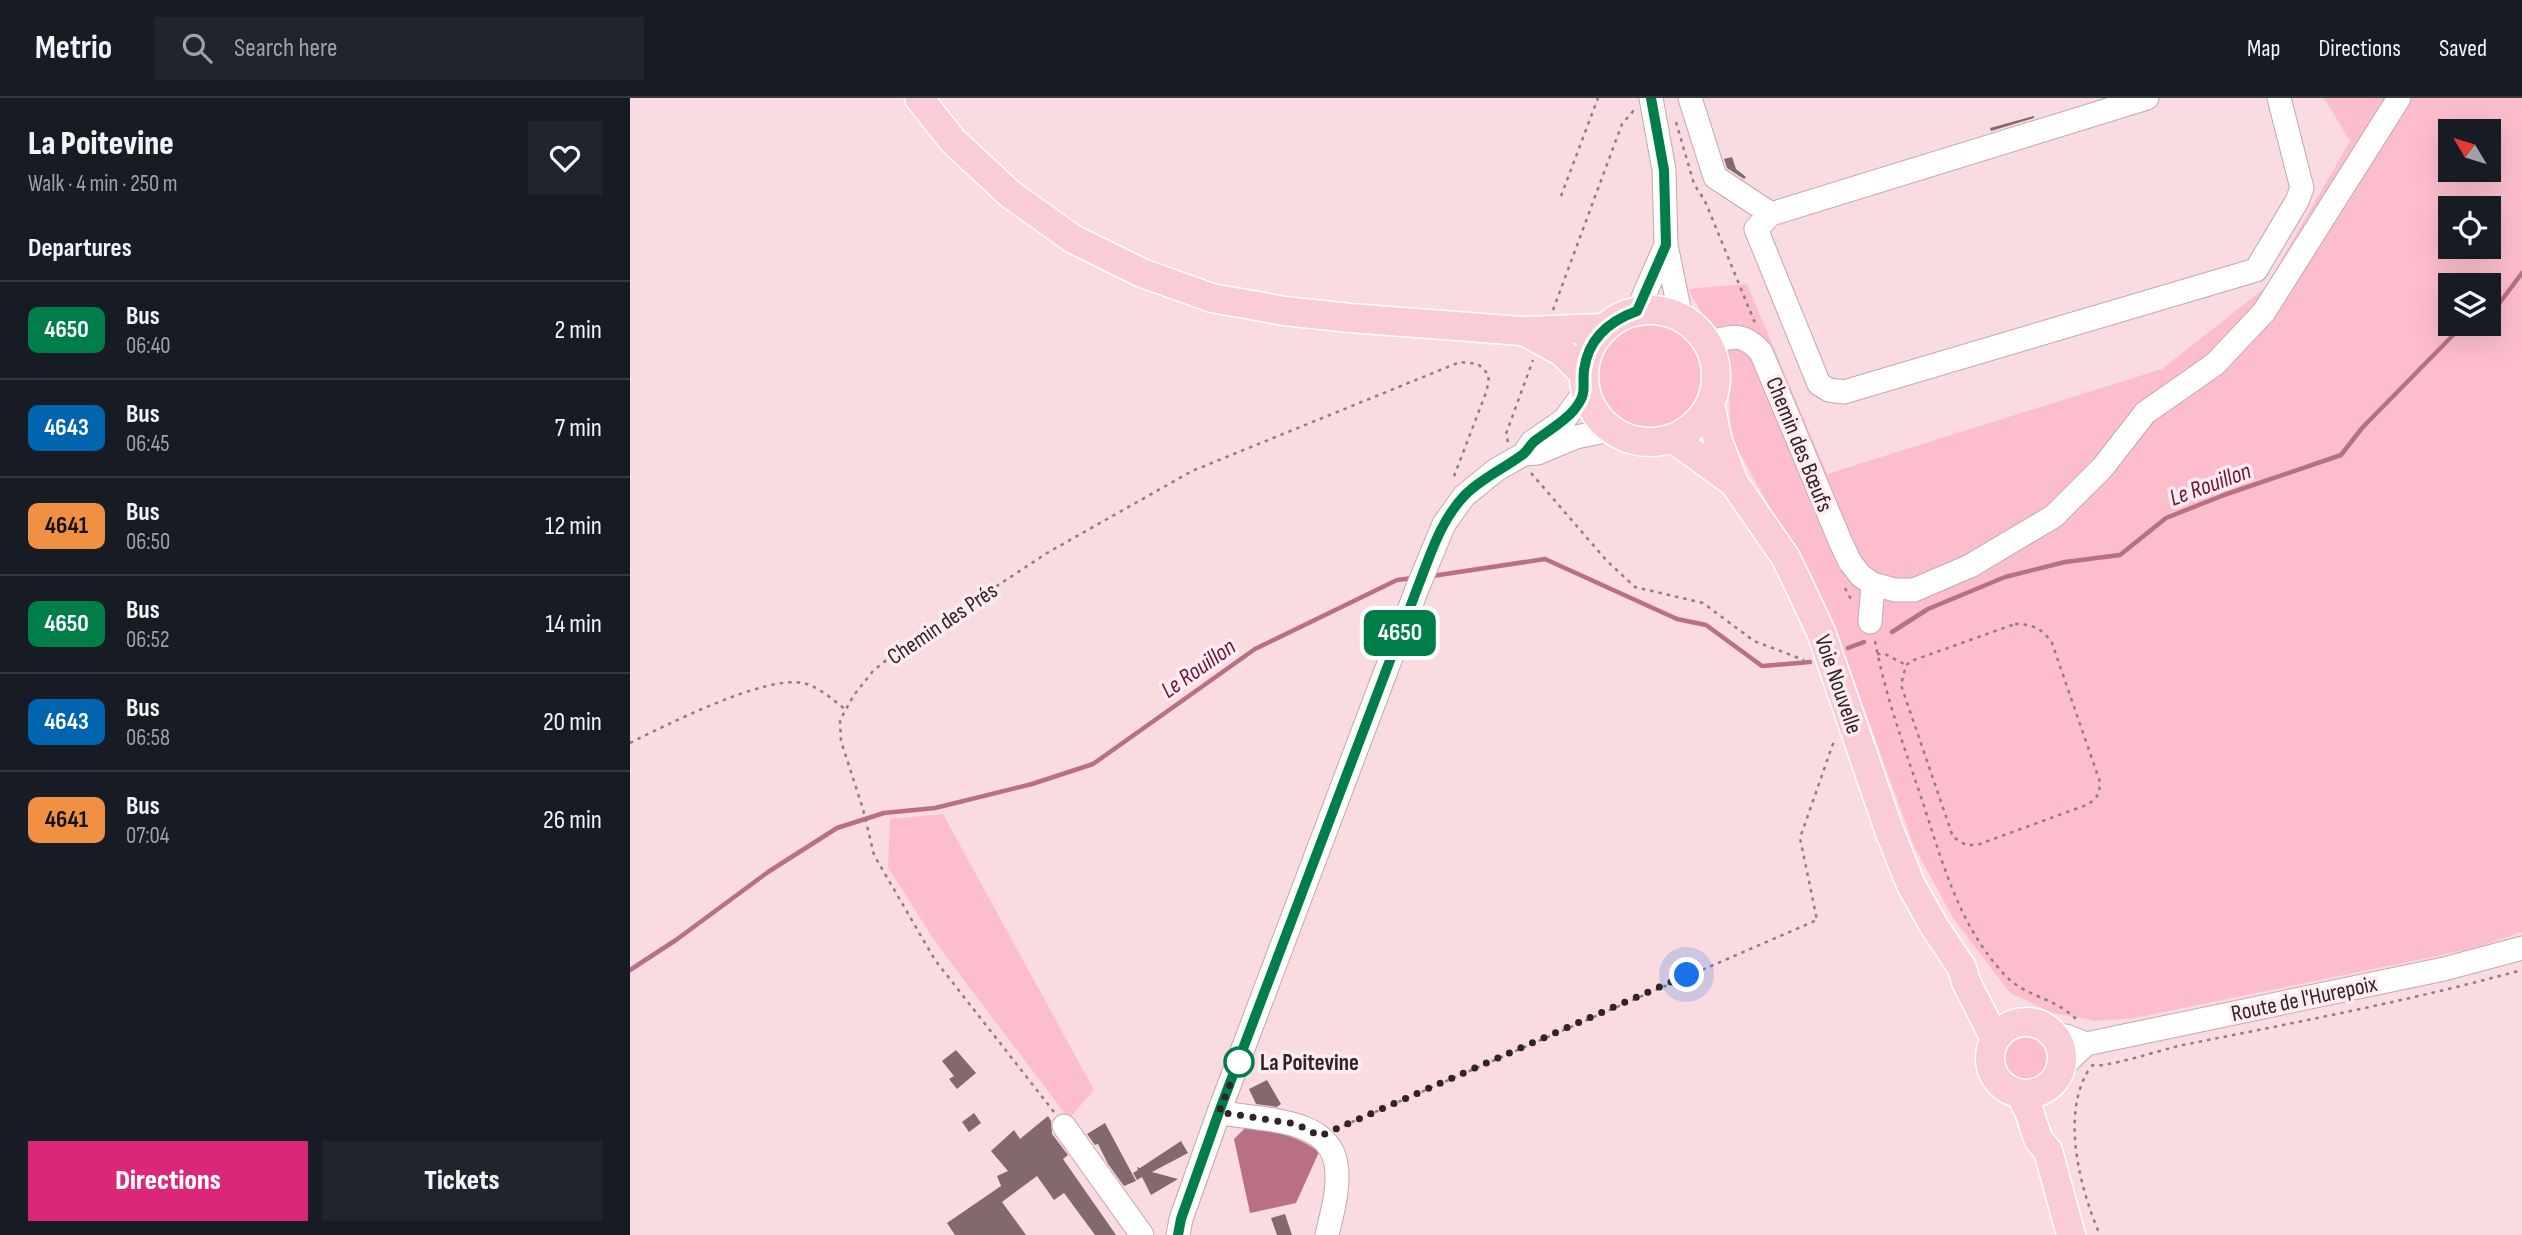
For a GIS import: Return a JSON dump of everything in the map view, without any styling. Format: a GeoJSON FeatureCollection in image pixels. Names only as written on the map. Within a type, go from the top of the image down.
{"type":"FeatureCollection","features":[{"type":"Feature","properties":{"kind":"main road"},"geometry":{"type":"LineString","coordinates":[[919,98],[953,141],[1010,194],[1073,239],[1142,273],[1212,298],[1284,312],[1529,342],[1562,352],[1584,382],[1591,406],[1599,419],[1611,430],[1640,441],[1671,439],[1700,419],[1710,404],[1716,373],[1707,343],[1695,328],[1682,318],[1660,310],[1637,311],[1619,317],[1593,341],[1586,357],[1584,382]]}},
{"type":"Feature","properties":{"kind":"main road"},"geometry":{"type":"LineString","coordinates":[[1529,342],[1604,328]]}},
{"type":"Feature","properties":{"kind":"main road","name":"Voie Nouvelle"},"geometry":{"type":"LineString","coordinates":[[1710,404],[1718,442],[1734,483],[1786,558],[1806,596],[1911,885],[1962,968],[1966,982],[1996,1039]]}},
{"type":"Feature","properties":{"kind":"main road"},"geometry":{"type":"LineString","coordinates":[[1671,439],[1734,483]]}},
{"type":"Feature","properties":{"kind":"main road","name":"Voie Nouvelle"},"geometry":{"type":"LineString","coordinates":[[1962,968],[1974,975],[2000,1003],[2025,1022]]}},
{"type":"Feature","properties":{"kind":"main road"},"geometry":{"type":"LineString","coordinates":[[2048,1151],[2051,1139],[2048,1110],[2062,1051],[2055,1036],[2042,1025],[2025,1022],[2013,1024],[2003,1030],[1996,1039],[1990,1061],[1993,1072],[1999,1082],[2019,1093],[2029,1111],[2038,1139],[2048,1151],[2071,1235]]}},
{"type":"Feature","properties":{"kind":"main road"},"geometry":{"type":"LineString","coordinates":[[2019,1093],[2041,1091],[2055,1076]]}},
{"type":"Feature","properties":{"kind":"street"},"geometry":{"type":"LineString","coordinates":[[1690,98],[1714,177],[1771,214]]}},
{"type":"Feature","properties":{"kind":"street"},"geometry":{"type":"LineString","coordinates":[[2147,98],[1771,214],[1756,229],[1819,384],[1829,390],[1844,392],[2256,270],[2302,188],[2279,98]]}},
{"type":"Feature","properties":{"kind":"street"},"geometry":{"type":"LineString","coordinates":[[1870,622],[1873,584],[1895,590],[1914,590],[1926,586],[1970,566],[2054,516],[2103,467],[2145,413],[2215,364],[2264,312],[2399,98]]}},
{"type":"Feature","properties":{"kind":"street"},"geometry":{"type":"LineString","coordinates":[[1651,99],[1664,170],[1666,245],[1682,318]]}},
{"type":"Feature","properties":{"kind":"street"},"geometry":{"type":"LineString","coordinates":[[1637,311],[1666,245]]}},
{"type":"Feature","properties":{"kind":"street","name":"Chemin des Bœufs"},"geometry":{"type":"LineString","coordinates":[[1707,343],[1733,336],[1742,337],[1761,352],[1850,562],[1861,576],[1873,584]]}},
{"type":"Feature","properties":{"kind":"street"},"geometry":{"type":"LineString","coordinates":[[1178,1235],[1181,1219],[1219,1112],[1444,524],[1464,496],[1564,419],[1584,382]]}},
{"type":"Feature","properties":{"kind":"street"},"geometry":{"type":"LineString","coordinates":[[1519,454],[1538,453],[1576,437],[1611,430]]}},
{"type":"Feature","properties":{"kind":"street","name":"Route de l'Hurepoix"},"geometry":{"type":"LineString","coordinates":[[2088,1054],[2522,948]]}},
{"type":"Feature","properties":{"kind":"street"},"geometry":{"type":"LineString","coordinates":[[2055,1036],[2066,1036],[2088,1054],[2055,1076]]}},
{"type":"Feature","properties":{"kind":"street"},"geometry":{"type":"LineString","coordinates":[[1219,1112],[1296,1124],[1320,1136],[1336,1162],[1335,1195],[1327,1235]]}},
{"type":"Feature","properties":{"kind":"street"},"geometry":{"type":"LineString","coordinates":[[1064,1126],[1142,1235]]}},
{"type":"Feature","properties":{"kind":"path"},"geometry":{"type":"LineString","coordinates":[[1561,196],[1598,98]]}},
{"type":"Feature","properties":{"kind":"path"},"geometry":{"type":"LineString","coordinates":[[1551,314],[1622,124],[1636,108],[1651,99]]}},
{"type":"Feature","properties":{"kind":"path"},"geometry":{"type":"LineString","coordinates":[[1529,342],[1506,434],[1519,454],[1607,561],[1634,587],[1703,603],[1754,641],[1804,660]]}},
{"type":"Feature","properties":{"kind":"path","name":"Chemin des Prés"},"geometry":{"type":"LineString","coordinates":[[1064,1126],[935,960],[874,855],[863,809],[841,741],[840,720],[853,695],[873,670],[895,653],[1047,552],[1143,497],[1192,471],[1460,362],[1478,364],[1489,375],[1487,390],[1452,482],[1464,496]]}},
{"type":"Feature","properties":{"kind":"path"},"geometry":{"type":"LineString","coordinates":[[2015,624],[2028,624],[2045,632],[2052,643],[2100,782],[2099,794],[2089,804],[1977,845],[1966,845],[1953,837],[1901,685],[1906,665],[2015,624]]}},
{"type":"Feature","properties":{"kind":"path"},"geometry":{"type":"LineString","coordinates":[[1877,654],[1885,654],[1906,665]]}},
{"type":"Feature","properties":{"kind":"path"},"geometry":{"type":"LineString","coordinates":[[630,743],[687,714],[781,683],[804,683],[846,709]]}},
{"type":"Feature","properties":{"kind":"path"},"geometry":{"type":"LineString","coordinates":[[1320,1136],[1818,920],[1800,838],[1847,704]]}},
{"type":"Feature","properties":{"kind":"path"},"geometry":{"type":"LineString","coordinates":[[2100,1235],[2080,1171],[2073,1122],[2075,1102],[2088,1054],[2102,1066],[2167,1049],[2405,999],[2522,970]]}},
{"type":"Feature","properties":{"kind":"shaded area"},"geometry":{"type":"Polygon","coordinates":[[[2324,98],[2522,98],[2522,932],[2475,948],[2135,1018],[2095,1021],[2053,1013],[2010,993],[1953,918],[1914,846],[1833,622],[1730,435],[1729,362],[1688,289],[1747,284],[1827,474],[2162,369],[2266,287],[2350,141],[2324,98]]]}},
{"type":"Feature","properties":{"kind":"shaded area"},"geometry":{"type":"Polygon","coordinates":[[[1648,320],[1670,324],[1688,336],[1700,354],[1704,376],[1700,398],[1688,416],[1670,428],[1648,432],[1626,428],[1608,416],[1596,398],[1592,376],[1596,354],[1608,336],[1626,324],[1648,320]]]}},
{"type":"Feature","properties":{"kind":"shaded area"},"geometry":{"type":"Polygon","coordinates":[[[943,814],[1094,1090],[1069,1119],[936,943],[888,867],[890,819],[943,814]]]}},
{"type":"Feature","properties":{"kind":"shaded area"},"geometry":{"type":"Polygon","coordinates":[[[2025,1029],[2041,1034],[2049,1042],[2054,1058],[2049,1074],[2041,1082],[2025,1087],[2009,1082],[2001,1074],[1996,1058],[2001,1042],[2009,1034],[2025,1029]]]}},
{"type":"Feature","properties":{"kind":"shaded area"},"geometry":{"type":"Polygon","coordinates":[[[1245,1128],[1284,1135],[1319,1152],[1296,1203],[1250,1213],[1234,1139],[1245,1128]]]}},
{"type":"Feature","properties":{"kind":"building"},"geometry":{"type":"Polygon","coordinates":[[[2034,116],[1991,131],[1990,128],[2034,116]]]}},
{"type":"Feature","properties":{"kind":"building"},"geometry":{"type":"Polygon","coordinates":[[[1732,157],[1736,169],[1746,177],[1744,179],[1727,168],[1724,159],[1732,157]]]}},
{"type":"Feature","properties":{"kind":"building"},"geometry":{"type":"Polygon","coordinates":[[[956,1050],[976,1073],[957,1089],[949,1079],[954,1076],[942,1061],[956,1050]]]}},
{"type":"Feature","properties":{"kind":"building"},"geometry":{"type":"Polygon","coordinates":[[[1267,1080],[1281,1104],[1277,1107],[1256,1104],[1249,1089],[1267,1080]]]}},
{"type":"Feature","properties":{"kind":"building"},"geometry":{"type":"Polygon","coordinates":[[[974,1113],[981,1123],[969,1132],[962,1122],[974,1113]]]}},
{"type":"Feature","properties":{"kind":"building"},"geometry":{"type":"Polygon","coordinates":[[[1048,1116],[1052,1134],[1068,1155],[1063,1159],[1116,1235],[1095,1235],[1064,1193],[1054,1200],[1037,1176],[1002,1202],[1026,1235],[955,1235],[947,1223],[1001,1186],[997,1176],[1008,1171],[991,1151],[1014,1130],[1020,1139],[1048,1116]]]}},
{"type":"Feature","properties":{"kind":"building"},"geometry":{"type":"Polygon","coordinates":[[[1105,1123],[1136,1181],[1124,1186],[1098,1144],[1095,1145],[1087,1134],[1105,1123]]]}},
{"type":"Feature","properties":{"kind":"building"},"geometry":{"type":"Polygon","coordinates":[[[1181,1141],[1188,1153],[1152,1172],[1178,1179],[1151,1195],[1142,1177],[1137,1180],[1133,1173],[1138,1170],[1137,1167],[1140,1168],[1181,1141]]]}},
{"type":"Feature","properties":{"kind":"building"},"geometry":{"type":"Polygon","coordinates":[[[1285,1214],[1292,1235],[1277,1235],[1271,1218],[1285,1214]]]}},
{"type":"Feature","properties":{"kind":"waterway","name":"Le Rouillon"},"geometry":{"type":"LineString","coordinates":[[2501,301],[2522,273]]}},
{"type":"Feature","properties":{"kind":"waterway","name":"Le Rouillon"},"geometry":{"type":"LineString","coordinates":[[1892,632],[1928,609],[2005,577],[2065,562],[2120,555],[2166,518],[2341,455],[2362,428],[2452,336]]}},
{"type":"Feature","properties":{"kind":"waterway","name":"Le Rouillon"},"geometry":{"type":"LineString","coordinates":[[1432,576],[1545,559],[1677,619],[1706,625],[1762,666],[1810,662]]}},
{"type":"Feature","properties":{"kind":"waterway","name":"Le Rouillon"},"geometry":{"type":"LineString","coordinates":[[630,970],[676,940],[768,872],[837,828],[884,813],[935,808],[1032,784],[1093,764],[1255,649],[1397,580],[1413,578]]}},
{"type":"Feature","properties":{"kind":"waterway","name":"Le Rouillon"},"geometry":{"type":"LineString","coordinates":[[1848,648],[1864,642]]}},
{"type":"Feature","properties":{"kind":"bus line","name":"4650"},"geometry":{"type":"LineString","coordinates":[[1178,1235],[1181,1219],[1219,1112],[1436,540],[1464,496],[1496,471],[1524,454],[1532,442],[1574,409],[1585,391],[1586,357],[1593,341],[1619,317],[1637,311],[1666,245],[1664,170],[1651,98]]}},
{"type":"Feature","properties":{"kind":"place","name":"La Poitevine"},"geometry":{"type":"Point","coordinates":[1239,1062]}},
{"type":"Feature","properties":{"kind":"route"},"geometry":{"type":"LineString","coordinates":[[1239,1062],[1219,1112],[1296,1124],[1320,1136],[1687,975]]}}]}
